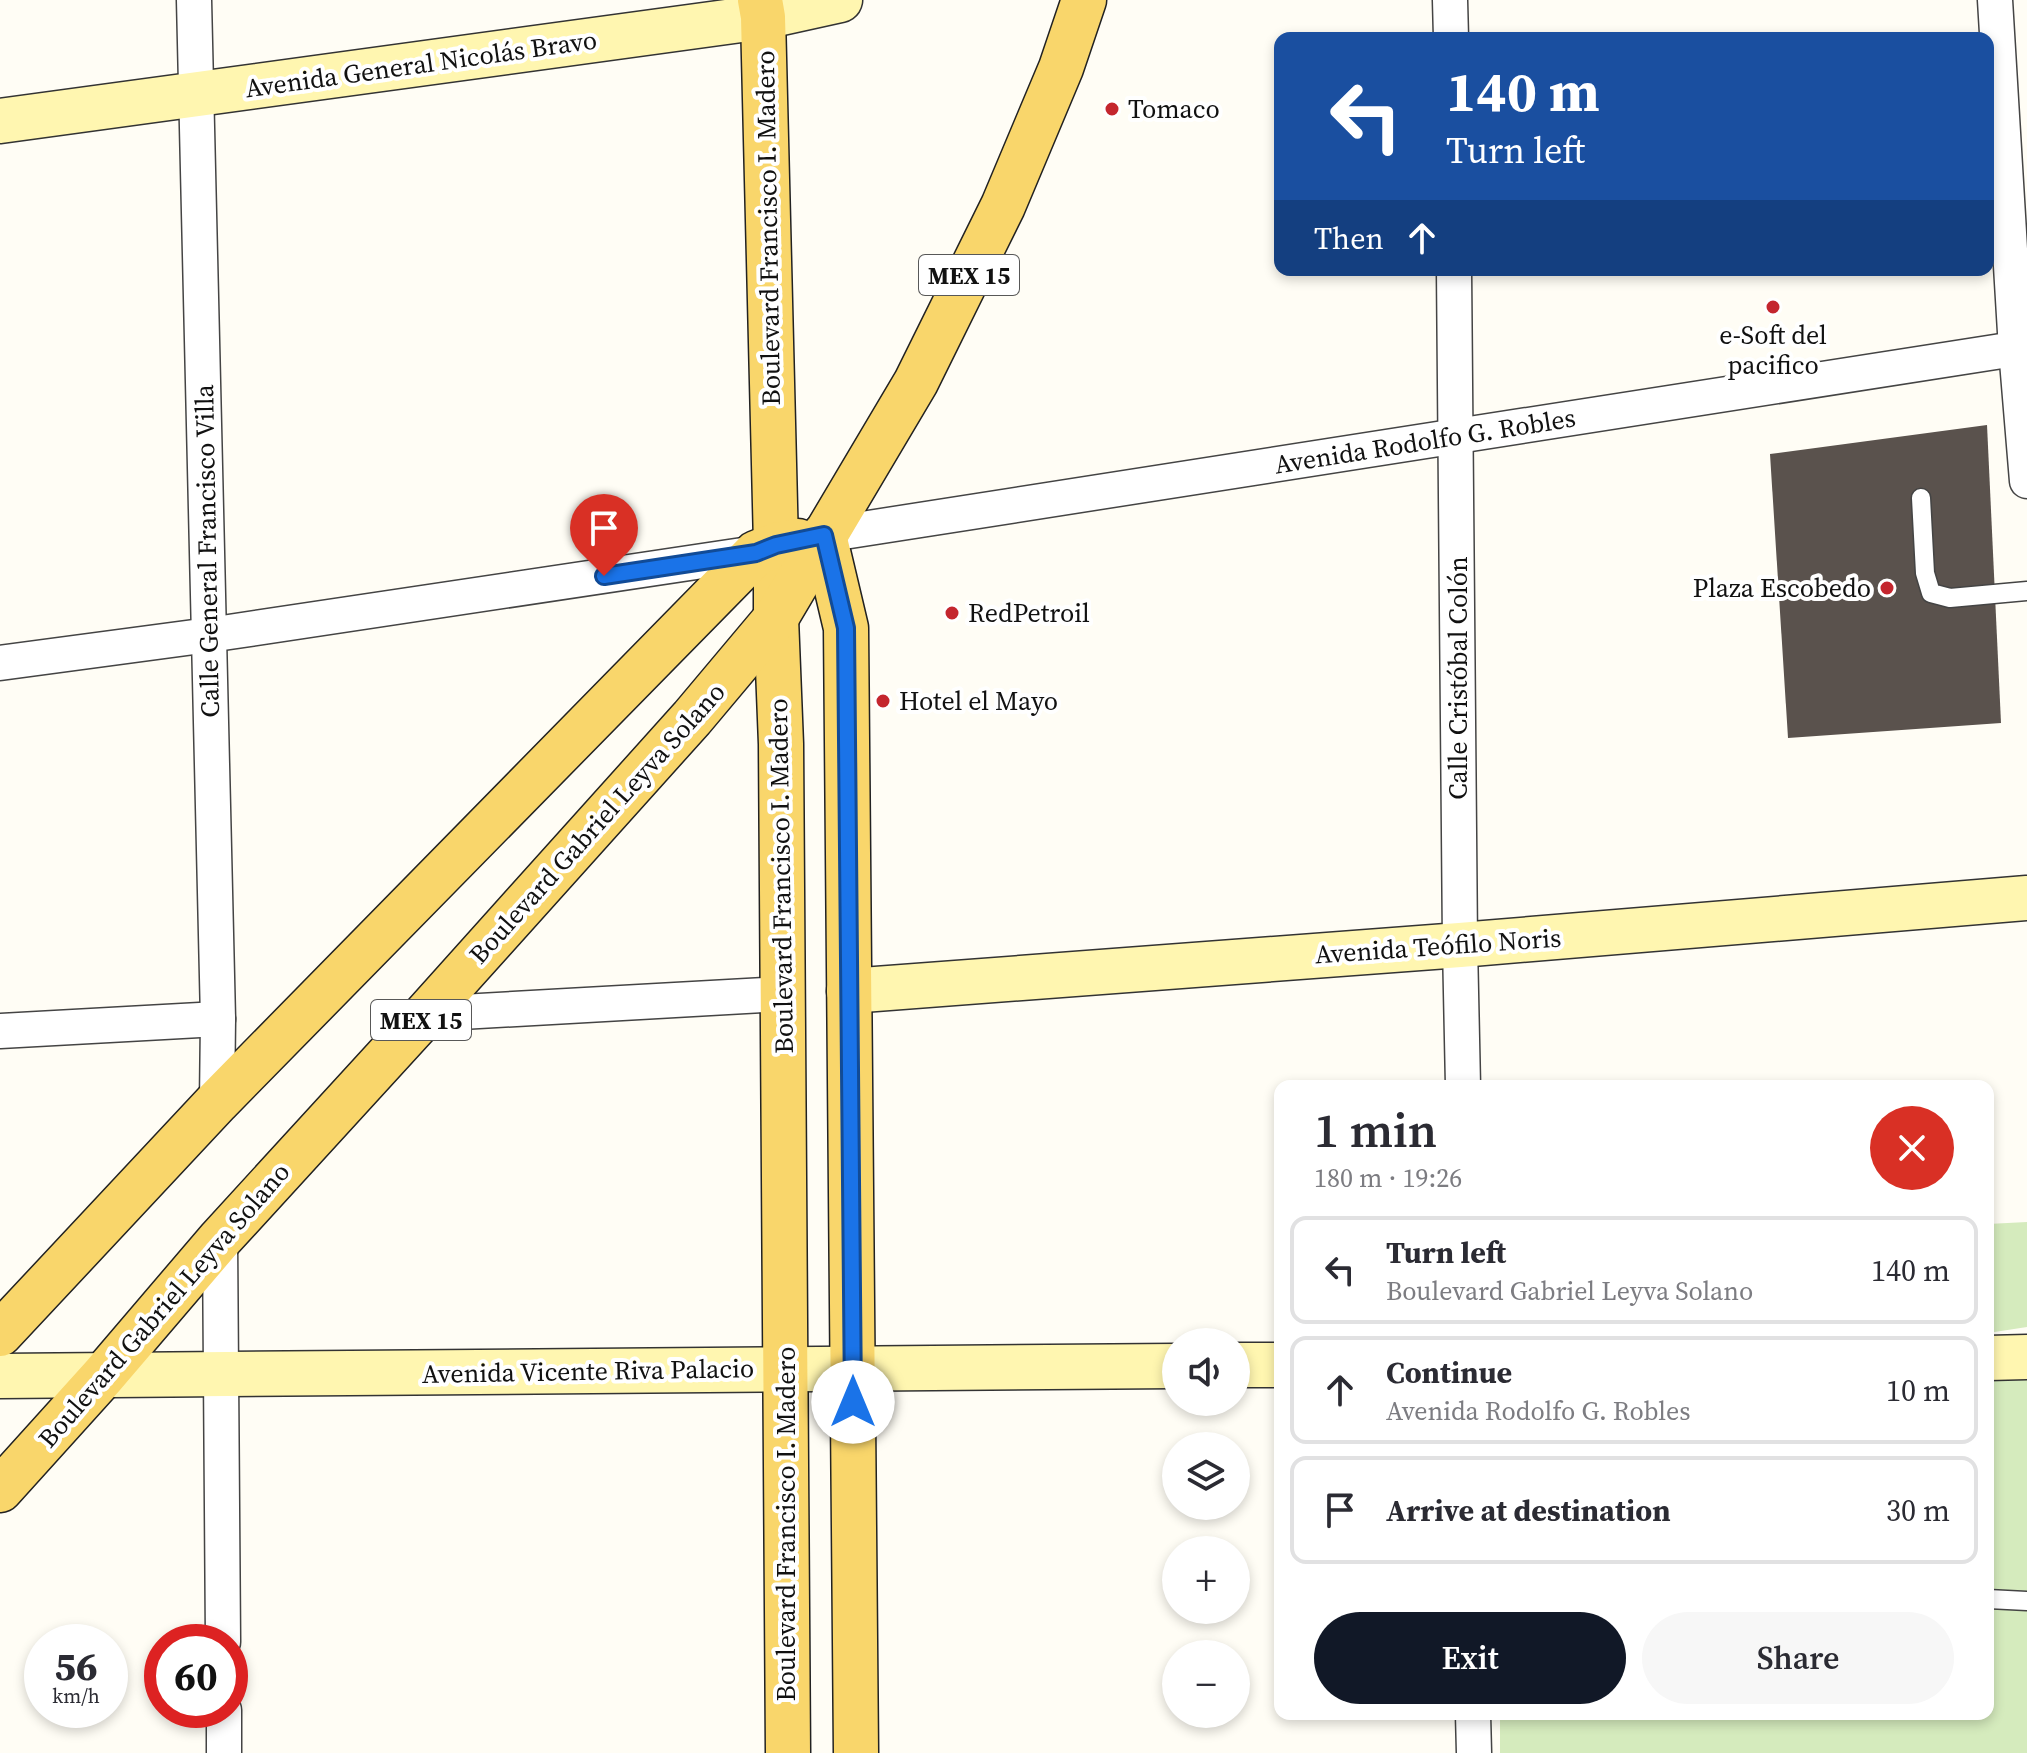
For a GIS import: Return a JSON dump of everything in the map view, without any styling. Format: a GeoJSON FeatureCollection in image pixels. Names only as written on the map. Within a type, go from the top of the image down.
{"type":"FeatureCollection","features":[{"type":"Feature","properties":{"kind":"main road","name":"Avenida General Nicolás Bravo"},"geometry":{"type":"LineString","coordinates":[[0,121],[197,95],[764,6],[839,0]]}},
{"type":"Feature","properties":{"kind":"main road","name":"Boulevard Gabriel Leyva Solano"},"geometry":{"type":"LineString","coordinates":[[0,1490],[220,1239],[692,718],[776,618],[916,382],[1003,206],[1061,68],[1084,0]]}},
{"type":"Feature","properties":{"kind":"main road","name":"Boulevard Francisco I. Madero"},"geometry":{"type":"LineString","coordinates":[[764,6],[766,549],[776,618],[781,744],[788,1753]]}},
{"type":"Feature","properties":{"kind":"main road"},"geometry":{"type":"LineString","coordinates":[[766,549],[824,535],[846,628],[856,1753]]}},
{"type":"Feature","properties":{"kind":"main road","name":"MEX 15"},"geometry":{"type":"LineString","coordinates":[[0,1334],[217,1102],[766,549]]}},
{"type":"Feature","properties":{"kind":"main road","name":"Avenida Teófilo Noris"},"geometry":{"type":"LineString","coordinates":[[849,991],[2027,898]]}},
{"type":"Feature","properties":{"kind":"main road"},"geometry":{"type":"LineString","coordinates":[[1994,1358],[2027,1357]]}},
{"type":"Feature","properties":{"kind":"main road"},"geometry":{"type":"LineString","coordinates":[[1250,1365],[1274,1365]]}},
{"type":"Feature","properties":{"kind":"main road","name":"Avenida Vicente Riva Palacio"},"geometry":{"type":"LineString","coordinates":[[0,1376],[1162,1366]]}},
{"type":"Feature","properties":{"kind":"street","name":"Calle General Francisco Villa"},"geometry":{"type":"LineString","coordinates":[[194,0],[218,1019],[217,1102]]}},
{"type":"Feature","properties":{"kind":"street"},"geometry":{"type":"LineString","coordinates":[[1450,0],[1451,32]]}},
{"type":"Feature","properties":{"kind":"street"},"geometry":{"type":"LineString","coordinates":[[1995,0],[2022,348],[2027,481]]}},
{"type":"Feature","properties":{"kind":"street","name":"Calle Cristóbal Colón"},"geometry":{"type":"LineString","coordinates":[[1454,276],[1463,1080]]}},
{"type":"Feature","properties":{"kind":"street","name":"Avenida Rodolfo G. Robles"},"geometry":{"type":"LineString","coordinates":[[824,535],[2022,348]]}},
{"type":"Feature","properties":{"kind":"street"},"geometry":{"type":"LineString","coordinates":[[0,663],[209,635],[766,549]]}},
{"type":"Feature","properties":{"kind":"street"},"geometry":{"type":"LineString","coordinates":[[426,1014],[782,994]]}},
{"type":"Feature","properties":{"kind":"street"},"geometry":{"type":"LineString","coordinates":[[0,1031],[218,1019]]}},
{"type":"Feature","properties":{"kind":"street"},"geometry":{"type":"LineString","coordinates":[[220,1239],[223,1624]]}},
{"type":"Feature","properties":{"kind":"street"},"geometry":{"type":"LineString","coordinates":[[1473,1720],[1474,1753]]}},
{"type":"Feature","properties":{"kind":"street"},"geometry":{"type":"LineString","coordinates":[[224,1728],[224,1753]]}},
{"type":"Feature","properties":{"kind":"lane"},"geometry":{"type":"LineString","coordinates":[[1921,498],[1925,573],[1931,593],[1950,598],[2027,591]]}},
{"type":"Feature","properties":{"kind":"lane"},"geometry":{"type":"LineString","coordinates":[[1994,1599],[2027,1601]]}},
{"type":"Feature","properties":{"kind":"green space"},"geometry":{"type":"Polygon","coordinates":[[[2027,1222],[2027,1327],[1994,1332],[1994,1224],[2027,1222]]]}},
{"type":"Feature","properties":{"kind":"green space"},"geometry":{"type":"Polygon","coordinates":[[[2027,1369],[2027,1753],[1500,1753],[1500,1720],[1994,1720],[1994,1371],[2027,1369]]]}},
{"type":"Feature","properties":{"kind":"building","name":"Plaza Escobedo"},"geometry":{"type":"Polygon","coordinates":[[[1987,425],[2001,723],[1788,738],[1770,454],[1987,425]]]}},
{"type":"Feature","properties":{"kind":"place","name":"Tomaco"},"geometry":{"type":"Point","coordinates":[1112,109]}},
{"type":"Feature","properties":{"kind":"place","name":"e-Soft del pacifico"},"geometry":{"type":"Point","coordinates":[1773,307]}},
{"type":"Feature","properties":{"kind":"place","name":"Plaza Escobedo"},"geometry":{"type":"Point","coordinates":[1887,588]}},
{"type":"Feature","properties":{"kind":"place","name":"RedPetroil"},"geometry":{"type":"Point","coordinates":[952,613]}},
{"type":"Feature","properties":{"kind":"place","name":"Hotel el Mayo"},"geometry":{"type":"Point","coordinates":[883,701]}},
{"type":"Feature","properties":{"kind":"route"},"geometry":{"type":"LineString","coordinates":[[604,576],[756,553],[776,545],[824,535],[846,628],[853,1402]]}}]}
